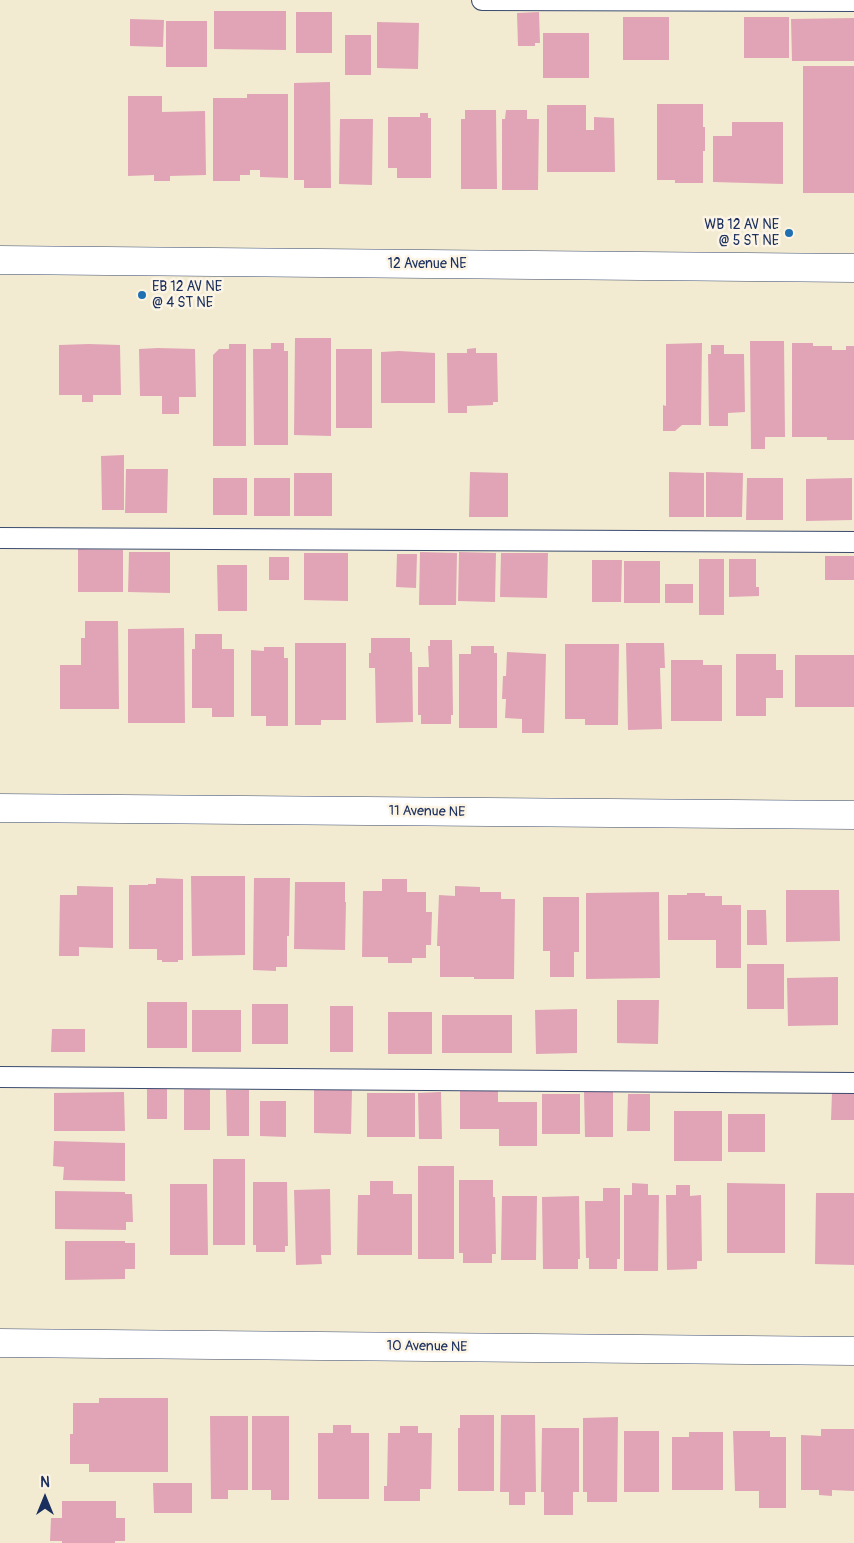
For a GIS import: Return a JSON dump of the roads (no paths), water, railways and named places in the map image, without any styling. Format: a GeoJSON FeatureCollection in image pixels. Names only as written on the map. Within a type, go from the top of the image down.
{"type":"FeatureCollection","features":[{"type":"Feature","properties":{"kind":"street","name":"12 Avenue NE"},"geometry":{"type":"LineString","coordinates":[[0,260],[854,268]]}},
{"type":"Feature","properties":{"kind":"street","name":"11 Avenue NE"},"geometry":{"type":"LineString","coordinates":[[0,808],[854,815]]}},
{"type":"Feature","properties":{"kind":"street","name":"10 Avenue NE"},"geometry":{"type":"LineString","coordinates":[[0,1343],[854,1351]]}},
{"type":"Feature","properties":{"kind":"lane"},"geometry":{"type":"LineString","coordinates":[[482,0],[854,1]]}},
{"type":"Feature","properties":{"kind":"lane"},"geometry":{"type":"LineString","coordinates":[[0,538],[854,542]]}},
{"type":"Feature","properties":{"kind":"lane"},"geometry":{"type":"LineString","coordinates":[[0,1077],[854,1083]]}},
{"type":"Feature","properties":{"kind":"place","name":"WB 12 AV NE @ 5 ST NE"},"geometry":{"type":"Point","coordinates":[789,233]}},
{"type":"Feature","properties":{"kind":"place","name":"EB 12 AV NE @ 4 ST NE"},"geometry":{"type":"Point","coordinates":[142,295]}}]}
